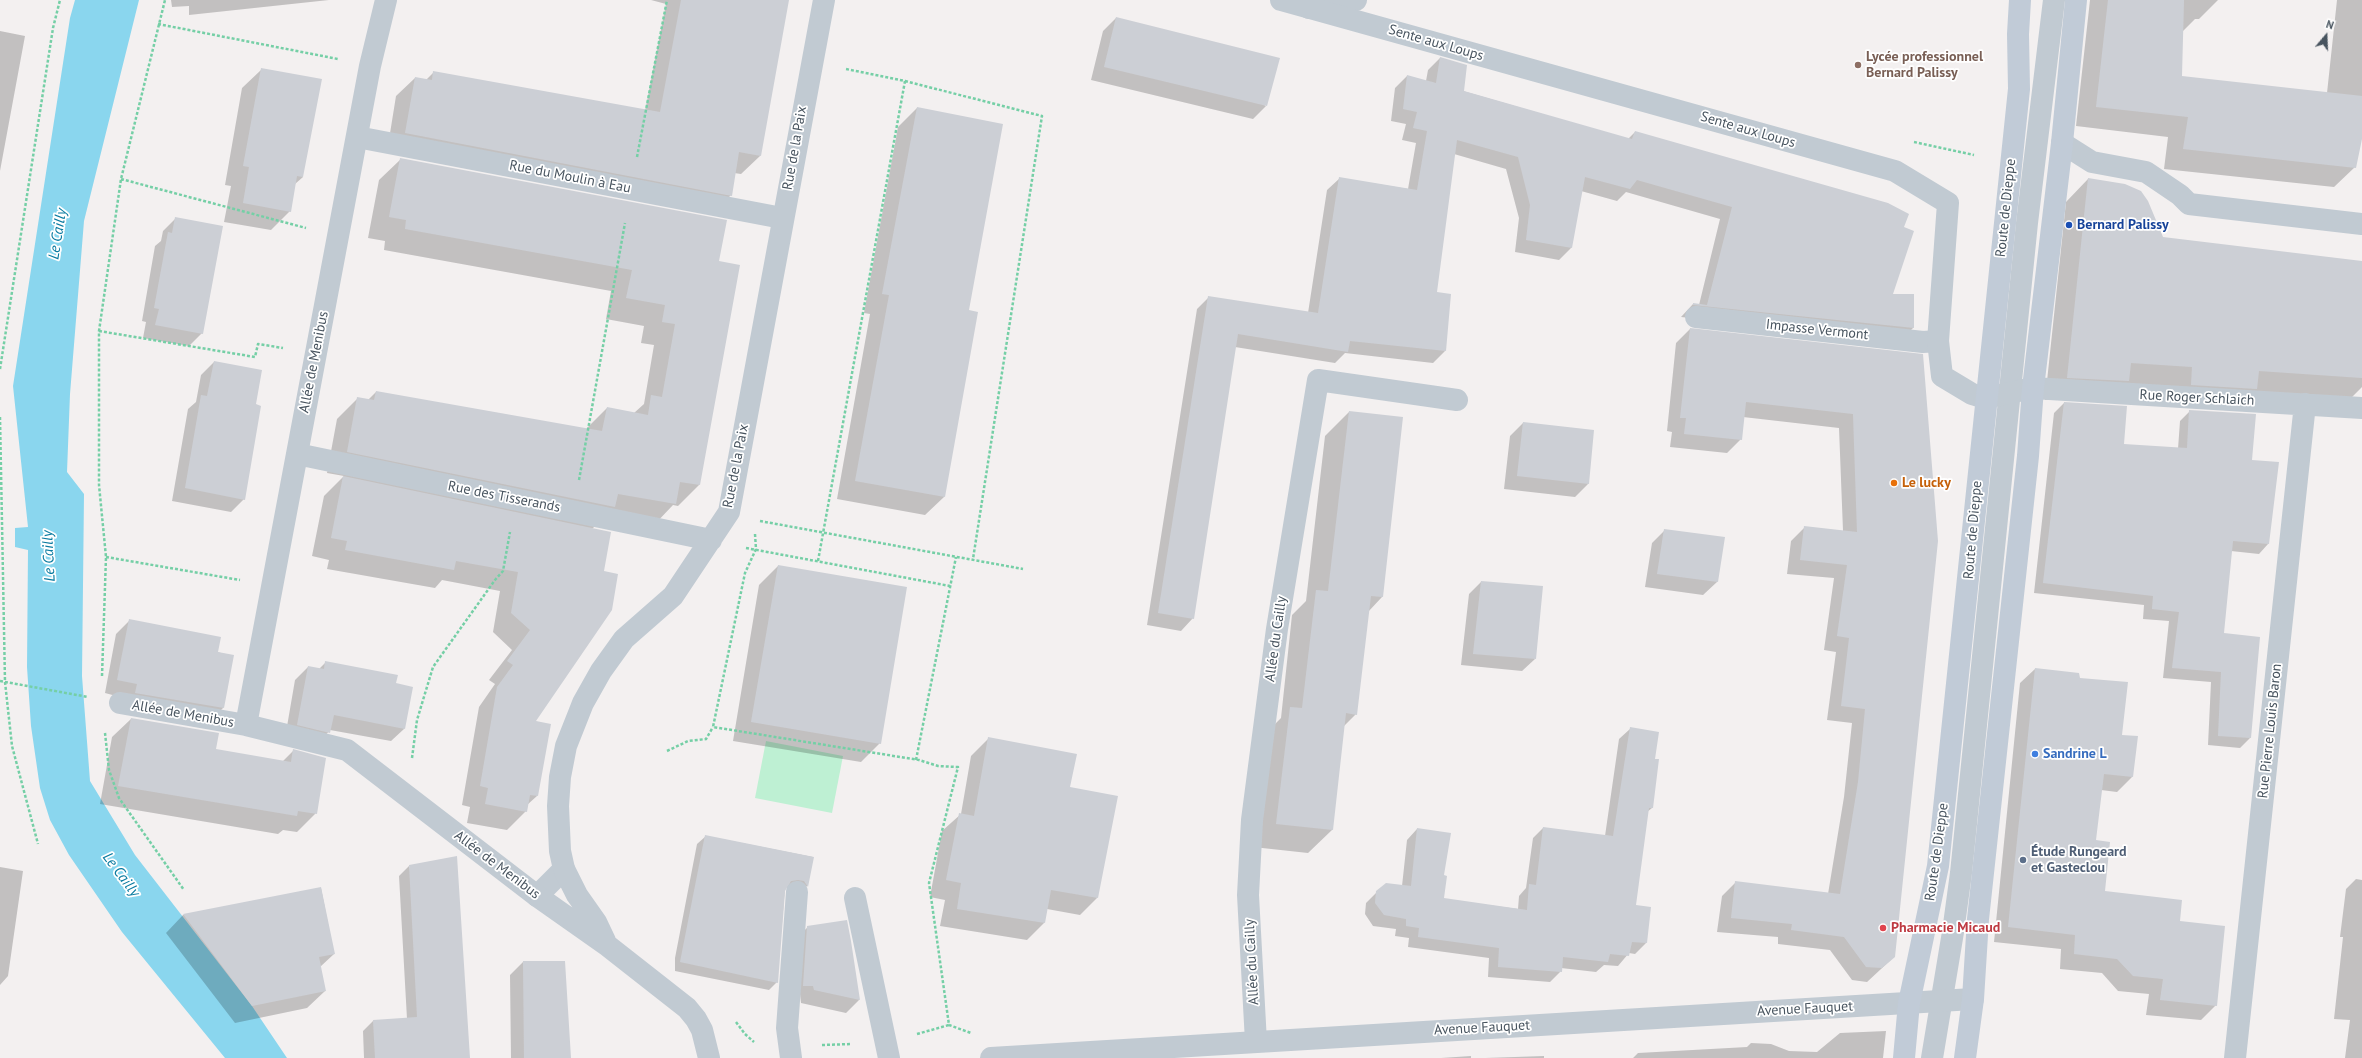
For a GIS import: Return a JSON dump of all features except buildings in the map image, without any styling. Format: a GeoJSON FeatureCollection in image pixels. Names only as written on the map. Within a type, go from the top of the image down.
{"type":"FeatureCollection","features":[{"type":"Feature","properties":{"kind":"main road","name":"Route de Dieppe"},"geometry":{"type":"LineString","coordinates":[[1904,1058],[1909,1003],[1938,866],[1972,551],[1985,398],[2019,89],[2018,34],[2020,0]]}},
{"type":"Feature","properties":{"kind":"main road"},"geometry":{"type":"LineString","coordinates":[[1965,1058],[1973,999],[1978,919],[2028,456],[2033,388],[2062,143],[2076,0]]}},
{"type":"Feature","properties":{"kind":"street","name":"Allée de Menibus"},"geometry":{"type":"LineString","coordinates":[[246,725],[370,66],[386,0]]}},
{"type":"Feature","properties":{"kind":"street","name":"Rue de la Paix"},"geometry":{"type":"LineString","coordinates":[[608,946],[564,869],[558,829],[560,777],[566,746],[583,704],[601,671],[624,640],[672,596],[729,512],[782,218],[824,0]]}},
{"type":"Feature","properties":{"kind":"street","name":"Sente aux Loups"},"geometry":{"type":"LineString","coordinates":[[1281,0],[1895,171],[1948,203],[1938,341],[1942,376],[1972,394],[1985,398]]}},
{"type":"Feature","properties":{"kind":"street"},"geometry":{"type":"LineString","coordinates":[[1309,8],[1356,0]]}},
{"type":"Feature","properties":{"kind":"street"},"geometry":{"type":"LineString","coordinates":[[1932,1058],[1961,873],[2027,223],[2054,0]]}},
{"type":"Feature","properties":{"kind":"street","name":"Rue du Moulin à Eau"},"geometry":{"type":"LineString","coordinates":[[357,137],[782,218]]}},
{"type":"Feature","properties":{"kind":"street"},"geometry":{"type":"LineString","coordinates":[[2062,143],[2092,162],[2146,172],[2180,195],[2189,204],[2362,224]]}},
{"type":"Feature","properties":{"kind":"street","name":"Impasse Vermont"},"geometry":{"type":"LineString","coordinates":[[1696,317],[1923,342],[1938,341]]}},
{"type":"Feature","properties":{"kind":"street","name":"Allée du Cailly"},"geometry":{"type":"LineString","coordinates":[[1256,1042],[1248,895],[1252,820],[1277,629],[1318,380],[1458,400]]}},
{"type":"Feature","properties":{"kind":"street"},"geometry":{"type":"LineString","coordinates":[[1985,398],[2033,388]]}},
{"type":"Feature","properties":{"kind":"street","name":"Rue Roger Schlaich"},"geometry":{"type":"LineString","coordinates":[[2033,388],[2362,408]]}},
{"type":"Feature","properties":{"kind":"street","name":"Rue Pierre Louis Baron"},"geometry":{"type":"LineString","coordinates":[[2235,1058],[2305,404]]}},
{"type":"Feature","properties":{"kind":"street","name":"Rue des Tisserands"},"geometry":{"type":"LineString","coordinates":[[297,454],[711,540]]}},
{"type":"Feature","properties":{"kind":"street","name":"Allée de Menibus"},"geometry":{"type":"LineString","coordinates":[[120,703],[246,725],[347,750],[538,896],[608,946],[687,1008],[696,1019],[702,1030],[708,1058]]}},
{"type":"Feature","properties":{"kind":"street"},"geometry":{"type":"LineString","coordinates":[[538,896],[564,869]]}},
{"type":"Feature","properties":{"kind":"street"},"geometry":{"type":"LineString","coordinates":[[791,1053],[787,1028],[797,892]]}},
{"type":"Feature","properties":{"kind":"street"},"geometry":{"type":"LineString","coordinates":[[855,898],[888,1050]]}},
{"type":"Feature","properties":{"kind":"street","name":"Avenue Fauquet"},"geometry":{"type":"LineString","coordinates":[[991,1058],[1973,999]]}},
{"type":"Feature","properties":{"kind":"path"},"geometry":{"type":"LineString","coordinates":[[0,369],[53,28],[60,0]]}},
{"type":"Feature","properties":{"kind":"path"},"geometry":{"type":"LineString","coordinates":[[101,683],[106,557],[99,485],[99,331],[121,179],[165,0]]}},
{"type":"Feature","properties":{"kind":"path"},"geometry":{"type":"LineString","coordinates":[[574,511],[666,0]]}},
{"type":"Feature","properties":{"kind":"path"},"geometry":{"type":"LineString","coordinates":[[158,24],[370,66]]}},
{"type":"Feature","properties":{"kind":"path"},"geometry":{"type":"LineString","coordinates":[[842,70],[849,69],[906,81],[1042,116],[973,560]]}},
{"type":"Feature","properties":{"kind":"path"},"geometry":{"type":"LineString","coordinates":[[818,561],[906,81]]}},
{"type":"Feature","properties":{"kind":"path"},"geometry":{"type":"LineString","coordinates":[[1908,140],[1974,155]]}},
{"type":"Feature","properties":{"kind":"path"},"geometry":{"type":"LineString","coordinates":[[121,179],[338,236]]}},
{"type":"Feature","properties":{"kind":"path"},"geometry":{"type":"LineString","coordinates":[[99,331],[255,356],[258,344],[316,353]]}},
{"type":"Feature","properties":{"kind":"path"},"geometry":{"type":"LineString","coordinates":[[0,417],[5,682],[12,746],[38,844]]}},
{"type":"Feature","properties":{"kind":"path"},"geometry":{"type":"LineString","coordinates":[[408,797],[417,720],[433,667],[495,580],[504,571],[515,500]]}},
{"type":"Feature","properties":{"kind":"path"},"geometry":{"type":"LineString","coordinates":[[729,512],[754,520],[1022,569]]}},
{"type":"Feature","properties":{"kind":"path"},"geometry":{"type":"LineString","coordinates":[[667,751],[688,741],[706,739],[713,727],[745,573],[756,549],[754,520]]}},
{"type":"Feature","properties":{"kind":"path"},"geometry":{"type":"LineString","coordinates":[[741,547],[950,586]]}},
{"type":"Feature","properties":{"kind":"path"},"geometry":{"type":"LineString","coordinates":[[106,557],[272,585]]}},
{"type":"Feature","properties":{"kind":"path"},"geometry":{"type":"LineString","coordinates":[[916,760],[956,557]]}},
{"type":"Feature","properties":{"kind":"path"},"geometry":{"type":"LineString","coordinates":[[0,682],[93,698]]}},
{"type":"Feature","properties":{"kind":"path"},"geometry":{"type":"LineString","coordinates":[[713,727],[916,760],[938,766],[958,767],[929,883],[949,1025]]}},
{"type":"Feature","properties":{"kind":"path"},"geometry":{"type":"LineString","coordinates":[[104,731],[109,770],[120,798],[184,890]]}},
{"type":"Feature","properties":{"kind":"path"},"geometry":{"type":"LineString","coordinates":[[732,1017],[745,1034],[757,1044],[791,1053],[888,1050],[949,1025],[976,1034]]}},
{"type":"Feature","properties":{"kind":"green space"},"geometry":{"type":"Polygon","coordinates":[[[766,741],[843,756],[832,813],[755,798],[766,741]]]}},
{"type":"Feature","properties":{"kind":"water","name":"Le Cailly"},"geometry":{"type":"Polygon","coordinates":[[[75,0],[139,0],[84,221],[70,394],[67,472],[84,494],[82,676],[90,781],[135,855],[252,1006],[287,1058],[225,1058],[122,932],[69,855],[50,820],[40,788],[31,726],[27,667],[28,550],[15,547],[15,528],[28,527],[13,386],[70,18],[75,0]]]}},
{"type":"Feature","properties":{"kind":"place","name":"Lycée professionnel Bernard Palissy"},"geometry":{"type":"Point","coordinates":[1858,65]}},
{"type":"Feature","properties":{"kind":"place","name":"Bernard Palissy"},"geometry":{"type":"Point","coordinates":[2069,225]}},
{"type":"Feature","properties":{"kind":"place","name":"Le lucky"},"geometry":{"type":"Point","coordinates":[1894,483]}},
{"type":"Feature","properties":{"kind":"place","name":"Sandrine L"},"geometry":{"type":"Point","coordinates":[2035,754]}},
{"type":"Feature","properties":{"kind":"place","name":"Étude Rungeard et Gasteclou"},"geometry":{"type":"Point","coordinates":[2023,860]}},
{"type":"Feature","properties":{"kind":"place","name":"Pharmacie Micaud"},"geometry":{"type":"Point","coordinates":[1883,928]}}]}
